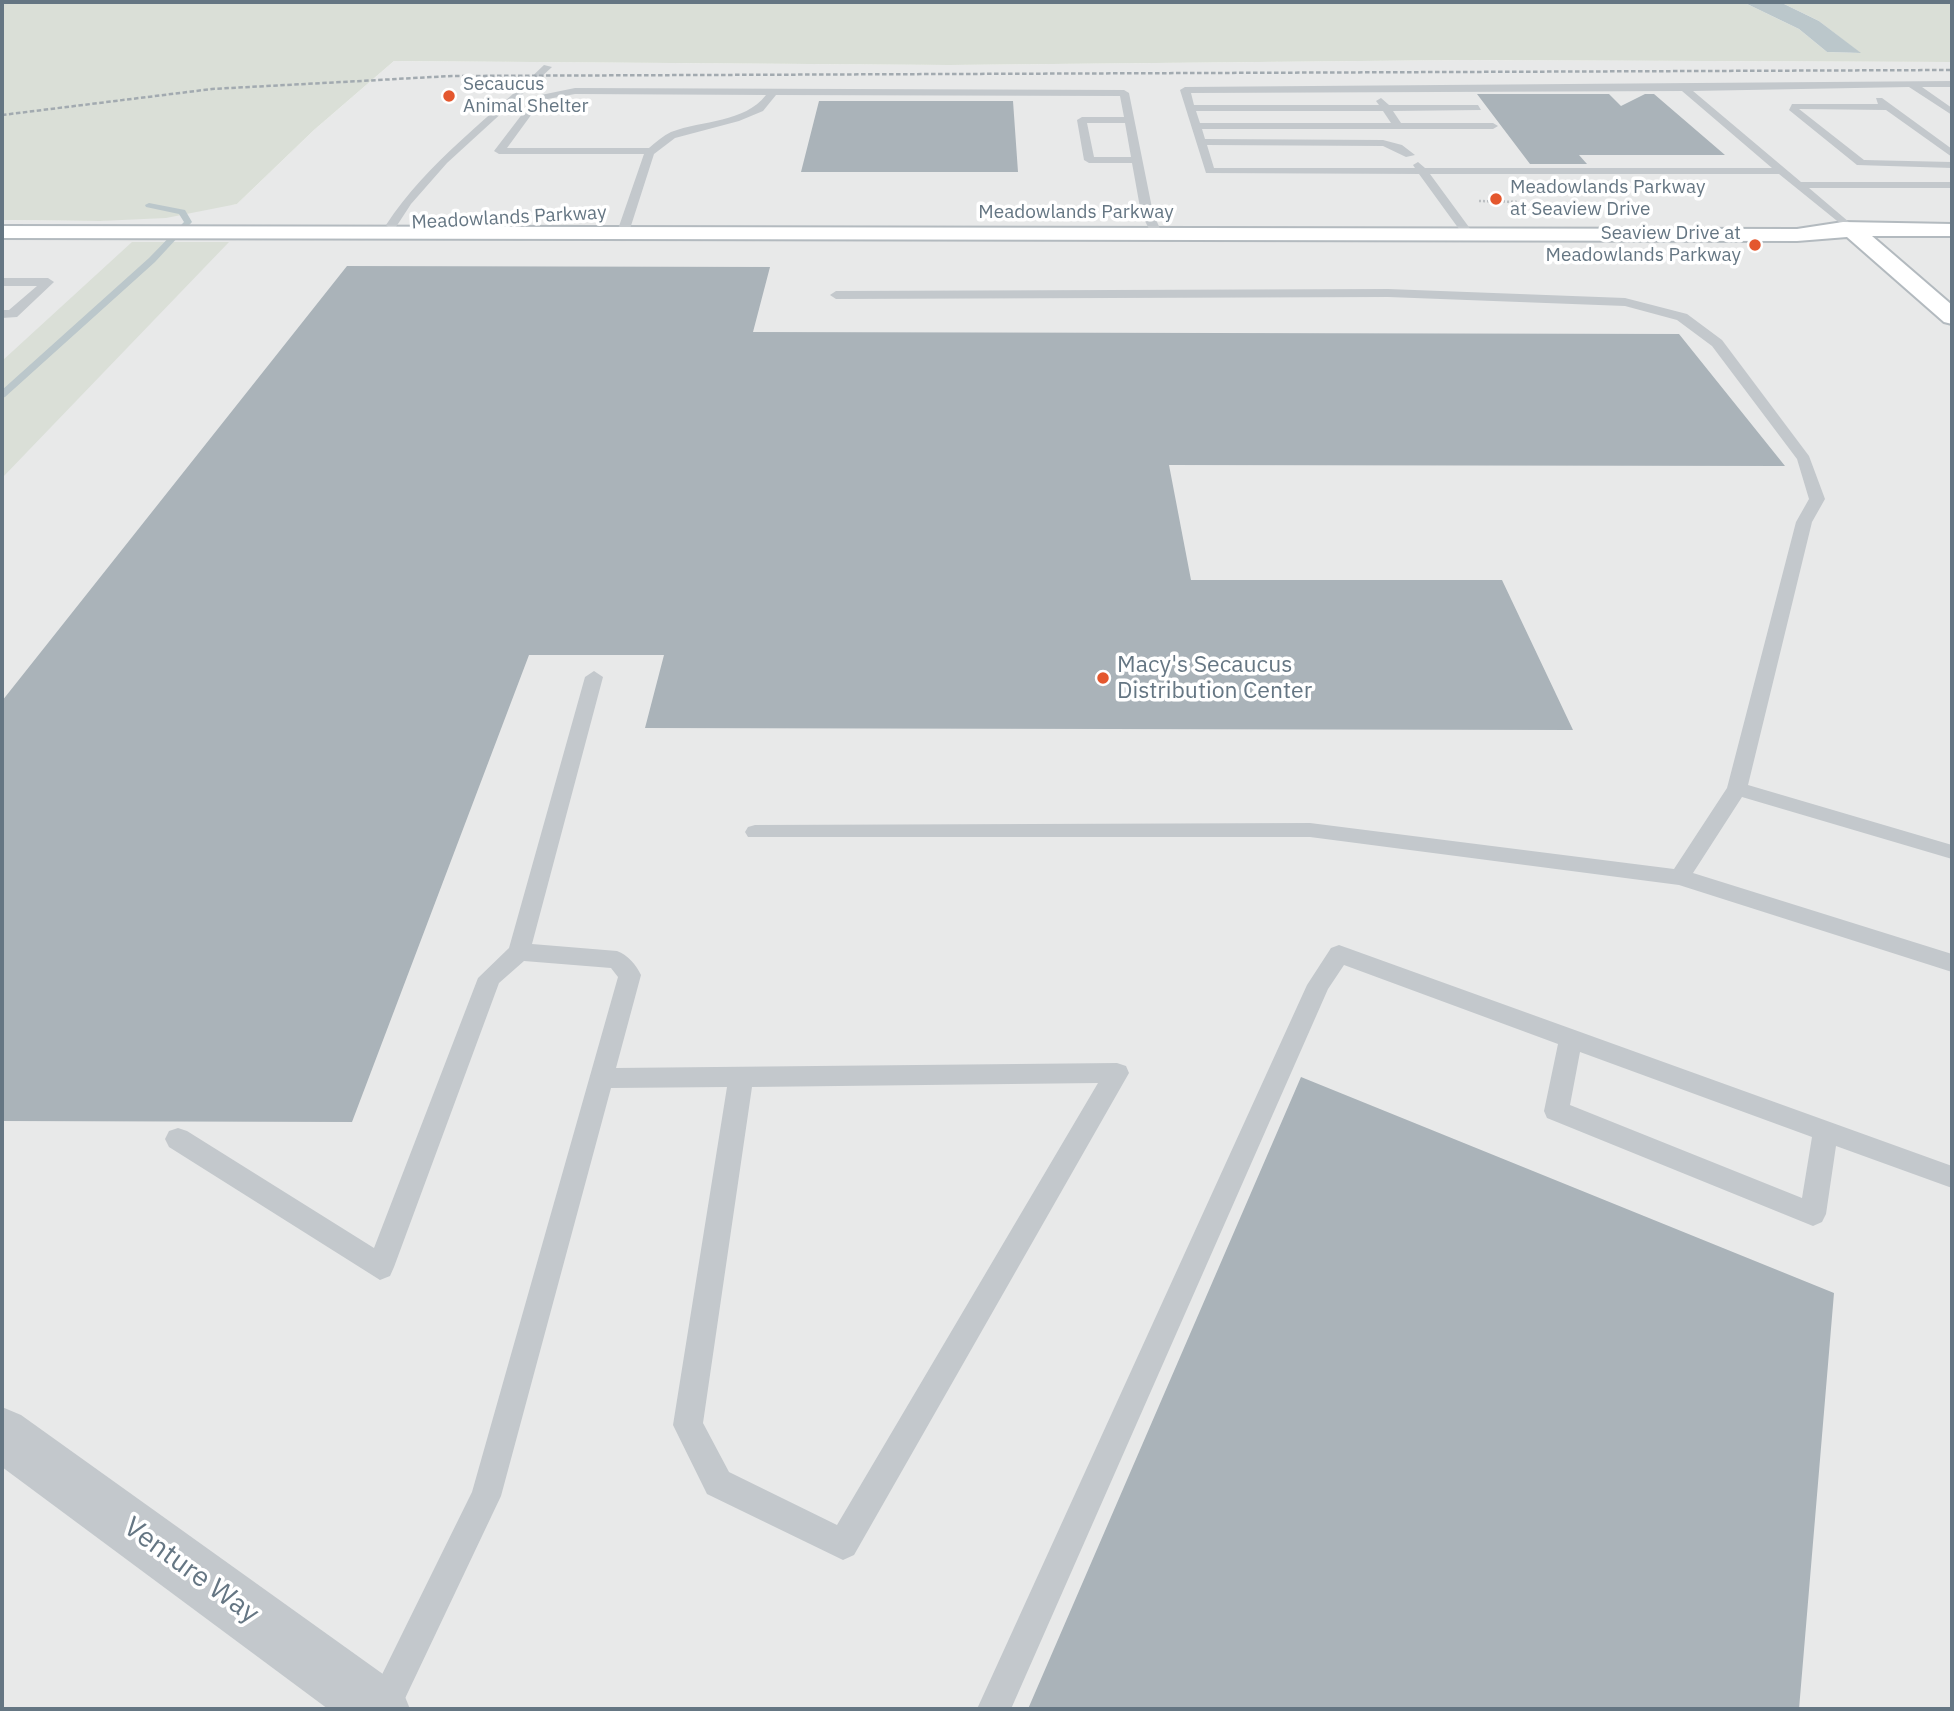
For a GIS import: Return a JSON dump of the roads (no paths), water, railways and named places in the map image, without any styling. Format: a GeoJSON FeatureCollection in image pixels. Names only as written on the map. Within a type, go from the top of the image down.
{"type":"FeatureCollection","features":[{"type":"Feature","properties":{"kind":"street","name":"Meadowlands Parkway"},"geometry":{"type":"LineString","coordinates":[[299,232],[530,214],[625,223],[1156,233],[1797,235],[1852,230],[1952,230]]}},
{"type":"Feature","properties":{"kind":"street","name":"Meadowlands Parkway"},"geometry":{"type":"LineString","coordinates":[[2,232],[299,232],[1147,214],[1780,217],[1852,230]]}},
{"type":"Feature","properties":{"kind":"street"},"geometry":{"type":"LineString","coordinates":[[1852,230],[1952,317]]}},
{"type":"Feature","properties":{"kind":"street","name":"Venture Way"},"geometry":{"type":"LineString","coordinates":[[2,1434],[380,1709]]}},
{"type":"Feature","properties":{"kind":"lane"},"geometry":{"type":"LineString","coordinates":[[392,225],[403,207],[478,127],[519,97],[547,67]]}},
{"type":"Feature","properties":{"kind":"lane"},"geometry":{"type":"LineString","coordinates":[[1779,171],[1417,164],[1210,171],[1185,90],[1952,84]]}},
{"type":"Feature","properties":{"kind":"lane"},"geometry":{"type":"LineString","coordinates":[[1860,86],[1952,153]]}},
{"type":"Feature","properties":{"kind":"lane"},"geometry":{"type":"LineString","coordinates":[[1912,86],[1952,112]]}},
{"type":"Feature","properties":{"kind":"lane"},"geometry":{"type":"LineString","coordinates":[[1684,88],[1852,230]]}},
{"type":"Feature","properties":{"kind":"lane"},"geometry":{"type":"LineString","coordinates":[[1375,89],[1398,126]]}},
{"type":"Feature","properties":{"kind":"lane"},"geometry":{"type":"LineString","coordinates":[[650,152],[499,151],[539,98],[575,91],[1124,93],[1147,214],[1156,233]]}},
{"type":"Feature","properties":{"kind":"lane"},"geometry":{"type":"LineString","coordinates":[[625,223],[650,152],[671,136],[736,119],[760,109],[774,91]]}},
{"type":"Feature","properties":{"kind":"lane"},"geometry":{"type":"LineString","coordinates":[[1888,107],[1808,105],[1795,106],[1794,110],[1861,163],[1952,165]]}},
{"type":"Feature","properties":{"kind":"lane"},"geometry":{"type":"LineString","coordinates":[[1190,108],[1478,108]]}},
{"type":"Feature","properties":{"kind":"lane"},"geometry":{"type":"LineString","coordinates":[[1129,120],[1082,120],[1089,160],[1137,160]]}},
{"type":"Feature","properties":{"kind":"lane"},"geometry":{"type":"LineString","coordinates":[[1196,126],[1493,126]]}},
{"type":"Feature","properties":{"kind":"lane"},"geometry":{"type":"LineString","coordinates":[[1201,142],[1383,143],[1417,164],[1468,234]]}},
{"type":"Feature","properties":{"kind":"lane"},"geometry":{"type":"LineString","coordinates":[[1796,185],[1952,185]]}},
{"type":"Feature","properties":{"kind":"lane"},"geometry":{"type":"LineString","coordinates":[[2,282],[48,282],[12,314],[2,314]]}},
{"type":"Feature","properties":{"kind":"lane"},"geometry":{"type":"LineString","coordinates":[[836,295],[1415,293],[1625,302],[1682,317],[1717,344],[1804,459],[1818,499],[1804,522],[1737,789],[1680,877]]}},
{"type":"Feature","properties":{"kind":"lane"},"geometry":{"type":"LineString","coordinates":[[177,1139],[380,1267],[489,978],[519,952],[594,677]]}},
{"type":"Feature","properties":{"kind":"lane"},"geometry":{"type":"LineString","coordinates":[[1737,789],[1952,852]]}},
{"type":"Feature","properties":{"kind":"lane"},"geometry":{"type":"LineString","coordinates":[[755,832],[1310,830],[1680,877],[1952,963]]}},
{"type":"Feature","properties":{"kind":"lane"},"geometry":{"type":"LineString","coordinates":[[380,1709],[486,1496],[630,975],[617,960],[519,952]]}},
{"type":"Feature","properties":{"kind":"lane"},"geometry":{"type":"LineString","coordinates":[[994,1709],[1318,985],[1339,954],[1952,1177]]}},
{"type":"Feature","properties":{"kind":"lane"},"geometry":{"type":"LineString","coordinates":[[1571,1039],[1556,1111],[1813,1214],[1825,1131]]}},
{"type":"Feature","properties":{"kind":"lane"},"geometry":{"type":"LineString","coordinates":[[602,1077],[1117,1073],[843,1544],[718,1483],[688,1425],[741,1076]]}},
{"type":"Feature","properties":{"kind":"waterway"},"geometry":{"type":"LineString","coordinates":[[2,395],[152,260],[188,222],[182,212],[149,205]]}},
{"type":"Feature","properties":{"kind":"railway"},"geometry":{"type":"LineString","coordinates":[[2,115],[212,89],[452,76],[1952,70]]}},
{"type":"Feature","properties":{"kind":"place","name":"Secaucus Animal Shelter"},"geometry":{"type":"Point","coordinates":[449,96]}},
{"type":"Feature","properties":{"kind":"place","name":"Meadowlands Parkway at Seaview Drive"},"geometry":{"type":"Point","coordinates":[1496,199]}},
{"type":"Feature","properties":{"kind":"place","name":"Seaview Drive at Meadowlands Parkway"},"geometry":{"type":"Point","coordinates":[1755,245]}},
{"type":"Feature","properties":{"kind":"place","name":"Macy's Secaucus Distribution Center"},"geometry":{"type":"Point","coordinates":[1103,678]}}]}
